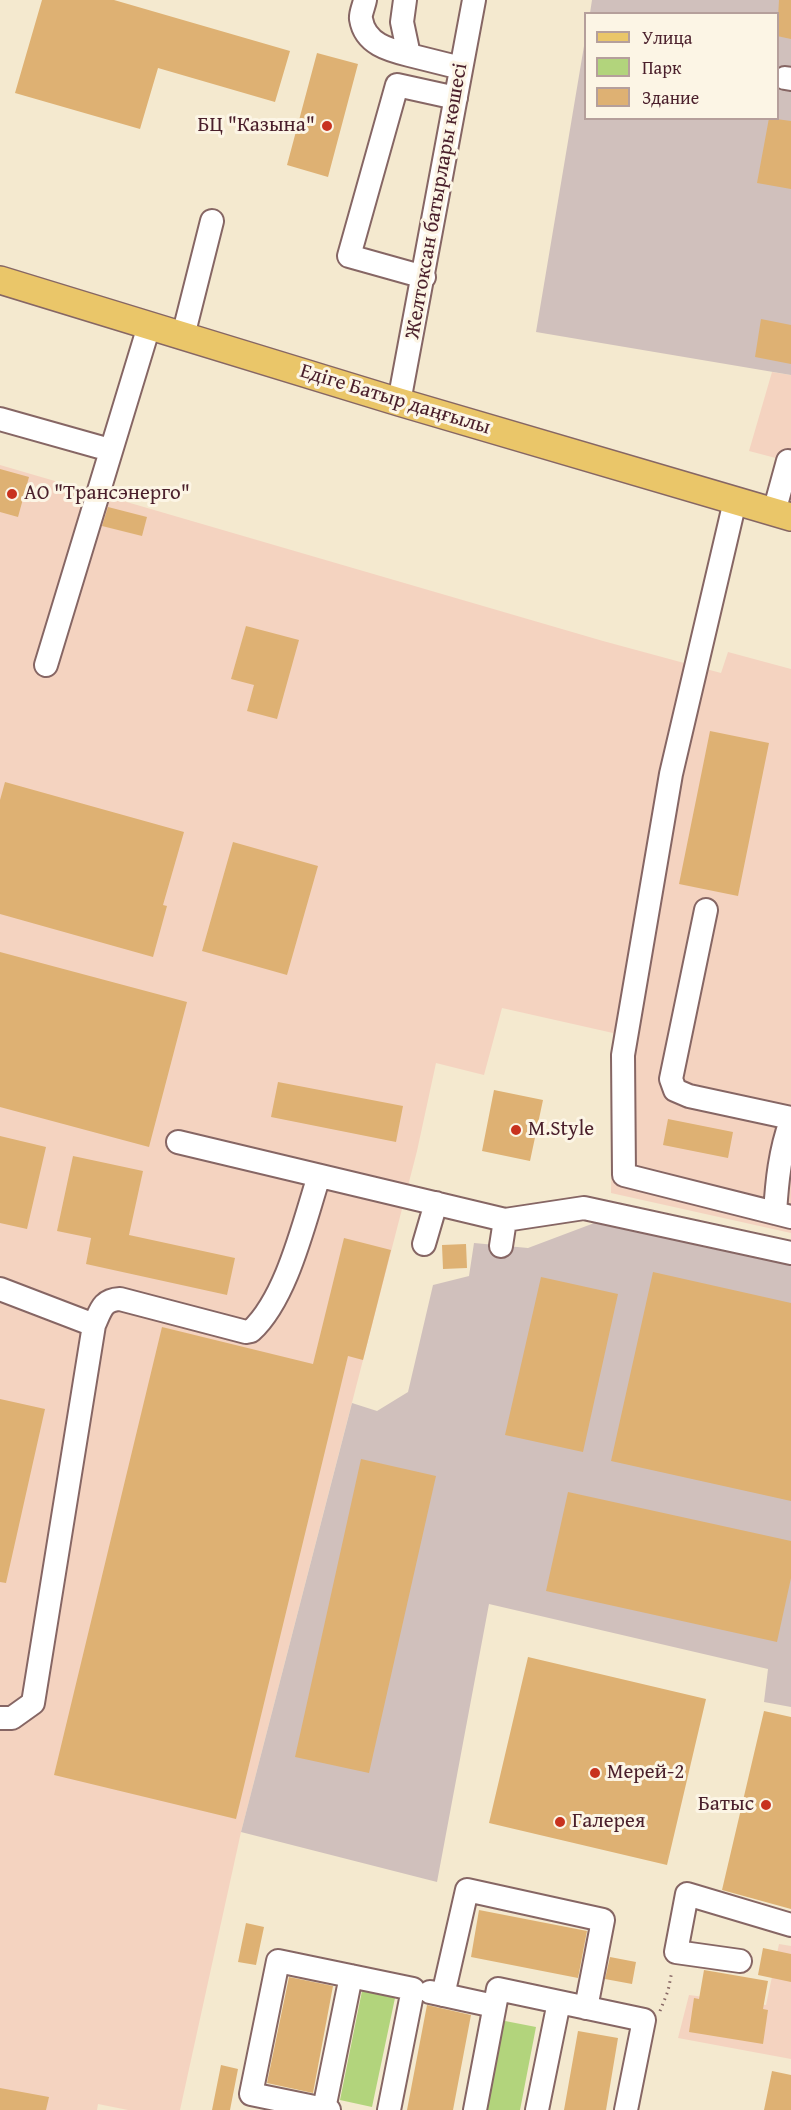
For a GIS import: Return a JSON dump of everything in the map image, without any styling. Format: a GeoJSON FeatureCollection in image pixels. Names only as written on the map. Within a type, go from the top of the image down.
{"type":"FeatureCollection","features":[{"type":"Feature","properties":{"kind":"main road","name":"Едіге Батыр даңғылы"},"geometry":{"type":"LineString","coordinates":[[0,280],[399,402],[782,515]]}},
{"type":"Feature","properties":{"kind":"street"},"geometry":{"type":"LineString","coordinates":[[365,0],[361,18],[369,38],[385,49],[462,68]]}},
{"type":"Feature","properties":{"kind":"street"},"geometry":{"type":"LineString","coordinates":[[405,0],[402,22],[409,55]]}},
{"type":"Feature","properties":{"kind":"street","name":"Желтоксан батырлары көшесі"},"geometry":{"type":"LineString","coordinates":[[399,402],[474,0]]}},
{"type":"Feature","properties":{"kind":"street"},"geometry":{"type":"LineString","coordinates":[[424,277],[350,256],[397,85],[456,98]]}},
{"type":"Feature","properties":{"kind":"street"},"geometry":{"type":"LineString","coordinates":[[183,336],[212,221]]}},
{"type":"Feature","properties":{"kind":"street"},"geometry":{"type":"LineString","coordinates":[[46,664],[149,326]]}},
{"type":"Feature","properties":{"kind":"street"},"geometry":{"type":"LineString","coordinates":[[0,419],[110,450]]}},
{"type":"Feature","properties":{"kind":"street"},"geometry":{"type":"LineString","coordinates":[[782,515],[788,461]]}},
{"type":"Feature","properties":{"kind":"street"},"geometry":{"type":"LineString","coordinates":[[706,910],[671,1078],[675,1090],[689,1096],[791,1119],[780,1162],[783,1215],[624,1175],[623,1055],[671,774],[735,501]]}},
{"type":"Feature","properties":{"kind":"street"},"geometry":{"type":"LineString","coordinates":[[178,1142],[505,1220],[584,1208],[791,1253]]}},
{"type":"Feature","properties":{"kind":"street"},"geometry":{"type":"LineString","coordinates":[[0,1718],[12,1718],[33,1703],[94,1325],[105,1303],[111,1299],[120,1299],[246,1332],[251,1331],[267,1312],[286,1276],[319,1176]]}},
{"type":"Feature","properties":{"kind":"street"},"geometry":{"type":"LineString","coordinates":[[424,1244],[436,1203]]}},
{"type":"Feature","properties":{"kind":"street"},"geometry":{"type":"LineString","coordinates":[[501,1246],[505,1220]]}},
{"type":"Feature","properties":{"kind":"street"},"geometry":{"type":"LineString","coordinates":[[0,1289],[94,1325]]}},
{"type":"Feature","properties":{"kind":"street"},"geometry":{"type":"LineString","coordinates":[[443,1995],[467,1890],[603,1920],[586,2008]]}},
{"type":"Feature","properties":{"kind":"street"},"geometry":{"type":"LineString","coordinates":[[740,1961],[676,1952],[687,1894],[791,1925]]}},
{"type":"Feature","properties":{"kind":"street"},"geometry":{"type":"LineString","coordinates":[[351,1976],[326,2110],[251,2094],[278,1961],[351,1976],[413,1989],[443,1995],[494,2006]]}},
{"type":"Feature","properties":{"kind":"street"},"geometry":{"type":"LineString","coordinates":[[388,2110],[413,1989]]}},
{"type":"Feature","properties":{"kind":"street"},"geometry":{"type":"LineString","coordinates":[[475,2110],[498,1989],[644,2020],[626,2110]]}},
{"type":"Feature","properties":{"kind":"street"},"geometry":{"type":"LineString","coordinates":[[537,2110],[559,2002]]}},
{"type":"Feature","properties":{"kind":"path"},"geometry":{"type":"LineString","coordinates":[[644,2020],[660,2012],[668,1991],[676,1952]]}},
{"type":"Feature","properties":{"kind":"shaded area"},"geometry":{"type":"Polygon","coordinates":[[[592,0],[791,0],[791,375],[536,332],[584,46],[584,120],[779,120],[779,12],[590,12],[592,0]]]}},
{"type":"Feature","properties":{"kind":"shaded area"},"geometry":{"type":"Polygon","coordinates":[[[772,372],[791,375],[791,462],[749,451],[772,372]]]}},
{"type":"Feature","properties":{"kind":"shaded area"},"geometry":{"type":"Polygon","coordinates":[[[0,465],[603,641],[721,673],[728,652],[791,669],[791,1233],[611,1193],[613,1033],[502,1008],[484,1075],[436,1063],[417,1151],[241,1832],[180,2110],[128,2110],[98,2104],[97,2110],[0,2110],[0,465]]]}},
{"type":"Feature","properties":{"kind":"shaded area"},"geometry":{"type":"Polygon","coordinates":[[[597,1222],[791,1265],[791,1707],[764,1702],[768,1669],[489,1604],[437,1882],[241,1832],[352,1403],[377,1411],[408,1392],[433,1285],[469,1276],[474,1243],[528,1248],[597,1222]]]}},
{"type":"Feature","properties":{"kind":"shaded area"},"geometry":{"type":"Polygon","coordinates":[[[779,1944],[791,1946],[791,2059],[678,2038],[689,1995],[766,2005],[779,1944]]]}},
{"type":"Feature","properties":{"kind":"green space"},"geometry":{"type":"Polygon","coordinates":[[[362,1991],[395,1998],[372,2107],[340,2100],[362,1991]]]}},
{"type":"Feature","properties":{"kind":"green space"},"geometry":{"type":"Polygon","coordinates":[[[500,2020],[536,2027],[520,2110],[483,2110],[500,2020]]]}},
{"type":"Feature","properties":{"kind":"building"},"geometry":{"type":"Polygon","coordinates":[[[42,0],[114,0],[290,51],[275,102],[158,68],[140,129],[15,93],[42,0]]]}},
{"type":"Feature","properties":{"kind":"building"},"geometry":{"type":"Polygon","coordinates":[[[779,0],[791,0],[791,39],[779,36],[779,0]]]}},
{"type":"Feature","properties":{"kind":"building"},"geometry":{"type":"Polygon","coordinates":[[[317,53],[358,64],[328,177],[287,165],[317,53]]]}},
{"type":"Feature","properties":{"kind":"building"},"geometry":{"type":"Polygon","coordinates":[[[769,120],[791,121],[791,189],[757,183],[769,120]]]}},
{"type":"Feature","properties":{"kind":"building"},"geometry":{"type":"Polygon","coordinates":[[[761,319],[791,325],[791,364],[755,357],[761,319]]]}},
{"type":"Feature","properties":{"kind":"building","name":"АО \"Трансэнерго\""},"geometry":{"type":"Polygon","coordinates":[[[0,469],[29,477],[18,517],[0,512],[0,469]]]}},
{"type":"Feature","properties":{"kind":"building"},"geometry":{"type":"Polygon","coordinates":[[[108,507],[147,517],[142,536],[102,526],[108,507]]]}},
{"type":"Feature","properties":{"kind":"building"},"geometry":{"type":"Polygon","coordinates":[[[246,626],[299,640],[277,719],[247,711],[254,685],[231,679],[246,626]]]}},
{"type":"Feature","properties":{"kind":"building"},"geometry":{"type":"Polygon","coordinates":[[[710,731],[769,743],[738,896],[679,884],[710,731]]]}},
{"type":"Feature","properties":{"kind":"building"},"geometry":{"type":"Polygon","coordinates":[[[5,782],[184,832],[163,905],[167,906],[153,957],[0,914],[0,800],[5,782]]]}},
{"type":"Feature","properties":{"kind":"building"},"geometry":{"type":"Polygon","coordinates":[[[233,842],[318,866],[287,975],[202,951],[233,842]]]}},
{"type":"Feature","properties":{"kind":"building"},"geometry":{"type":"Polygon","coordinates":[[[0,952],[187,1002],[149,1147],[0,1107],[0,952]]]}},
{"type":"Feature","properties":{"kind":"building"},"geometry":{"type":"Polygon","coordinates":[[[278,1082],[403,1106],[396,1142],[271,1117],[278,1082]]]}},
{"type":"Feature","properties":{"kind":"building"},"geometry":{"type":"Polygon","coordinates":[[[494,1090],[543,1100],[530,1161],[482,1151],[494,1090]]]}},
{"type":"Feature","properties":{"kind":"building"},"geometry":{"type":"Polygon","coordinates":[[[668,1119],[733,1132],[728,1158],[663,1145],[668,1119]]]}},
{"type":"Feature","properties":{"kind":"building"},"geometry":{"type":"Polygon","coordinates":[[[0,1136],[46,1147],[27,1229],[0,1223],[0,1136]]]}},
{"type":"Feature","properties":{"kind":"building"},"geometry":{"type":"Polygon","coordinates":[[[73,1156],[143,1171],[129,1235],[235,1258],[227,1295],[86,1264],[91,1238],[57,1231],[73,1156]]]}},
{"type":"Feature","properties":{"kind":"building"},"geometry":{"type":"Polygon","coordinates":[[[344,1238],[391,1250],[363,1360],[348,1356],[236,1819],[54,1775],[162,1327],[313,1364],[344,1238]]]}},
{"type":"Feature","properties":{"kind":"building"},"geometry":{"type":"Polygon","coordinates":[[[466,1244],[467,1268],[443,1269],[442,1245],[466,1244]]]}},
{"type":"Feature","properties":{"kind":"building"},"geometry":{"type":"Polygon","coordinates":[[[653,1272],[791,1303],[791,1501],[611,1461],[653,1272]]]}},
{"type":"Feature","properties":{"kind":"building"},"geometry":{"type":"Polygon","coordinates":[[[541,1277],[618,1294],[583,1452],[505,1435],[541,1277]]]}},
{"type":"Feature","properties":{"kind":"building"},"geometry":{"type":"Polygon","coordinates":[[[0,1399],[45,1409],[6,1583],[0,1582],[0,1399]]]}},
{"type":"Feature","properties":{"kind":"building"},"geometry":{"type":"Polygon","coordinates":[[[361,1459],[436,1476],[369,1773],[295,1757],[361,1459]]]}},
{"type":"Feature","properties":{"kind":"building"},"geometry":{"type":"Polygon","coordinates":[[[568,1492],[791,1541],[791,1578],[777,1642],[546,1591],[568,1492]]]}},
{"type":"Feature","properties":{"kind":"building","name":"Мерей-2"},"geometry":{"type":"Polygon","coordinates":[[[528,1657],[706,1699],[667,1865],[489,1823],[528,1657]]]}},
{"type":"Feature","properties":{"kind":"building","name":"Батыс"},"geometry":{"type":"Polygon","coordinates":[[[764,1711],[791,1717],[791,1909],[722,1890],[764,1711]]]}},
{"type":"Feature","properties":{"kind":"building"},"geometry":{"type":"Polygon","coordinates":[[[479,1910],[587,1931],[578,1978],[471,1957],[479,1910]]]}},
{"type":"Feature","properties":{"kind":"building"},"geometry":{"type":"Polygon","coordinates":[[[246,1923],[264,1927],[256,1965],[238,1962],[246,1923]]]}},
{"type":"Feature","properties":{"kind":"building"},"geometry":{"type":"Polygon","coordinates":[[[763,1948],[791,1954],[791,1982],[758,1975],[763,1948]]]}},
{"type":"Feature","properties":{"kind":"building"},"geometry":{"type":"Polygon","coordinates":[[[610,1957],[636,1962],[632,1984],[605,1979],[610,1957]]]}},
{"type":"Feature","properties":{"kind":"building"},"geometry":{"type":"Polygon","coordinates":[[[704,1970],[768,1981],[763,2009],[768,2010],[763,2044],[689,2032],[694,1998],[699,1999],[704,1970]]]}},
{"type":"Feature","properties":{"kind":"building"},"geometry":{"type":"Polygon","coordinates":[[[289,1977],[333,1986],[313,2093],[267,2083],[289,1977]]]}},
{"type":"Feature","properties":{"kind":"building"},"geometry":{"type":"Polygon","coordinates":[[[427,2005],[471,2015],[453,2110],[407,2110],[427,2005]]]}},
{"type":"Feature","properties":{"kind":"building"},"geometry":{"type":"Polygon","coordinates":[[[578,2031],[618,2038],[606,2110],[564,2110],[578,2031]]]}},
{"type":"Feature","properties":{"kind":"building"},"geometry":{"type":"Polygon","coordinates":[[[221,2065],[238,2069],[230,2110],[212,2110],[221,2065]]]}},
{"type":"Feature","properties":{"kind":"building"},"geometry":{"type":"Polygon","coordinates":[[[772,2071],[791,2075],[791,2110],[764,2110],[772,2071]]]}},
{"type":"Feature","properties":{"kind":"building"},"geometry":{"type":"Polygon","coordinates":[[[0,2088],[49,2097],[46,2110],[0,2110],[0,2088]]]}},
{"type":"Feature","properties":{"kind":"place","name":"БЦ \"Казына\""},"geometry":{"type":"Point","coordinates":[327,126]}},
{"type":"Feature","properties":{"kind":"place","name":"АО \"Трансэнерго\""},"geometry":{"type":"Point","coordinates":[12,494]}},
{"type":"Feature","properties":{"kind":"place","name":"M.Style"},"geometry":{"type":"Point","coordinates":[516,1130]}},
{"type":"Feature","properties":{"kind":"place","name":"Мерей-2"},"geometry":{"type":"Point","coordinates":[595,1773]}},
{"type":"Feature","properties":{"kind":"place","name":"Батыс"},"geometry":{"type":"Point","coordinates":[766,1805]}},
{"type":"Feature","properties":{"kind":"place","name":"Галерея"},"geometry":{"type":"Point","coordinates":[560,1822]}}]}
